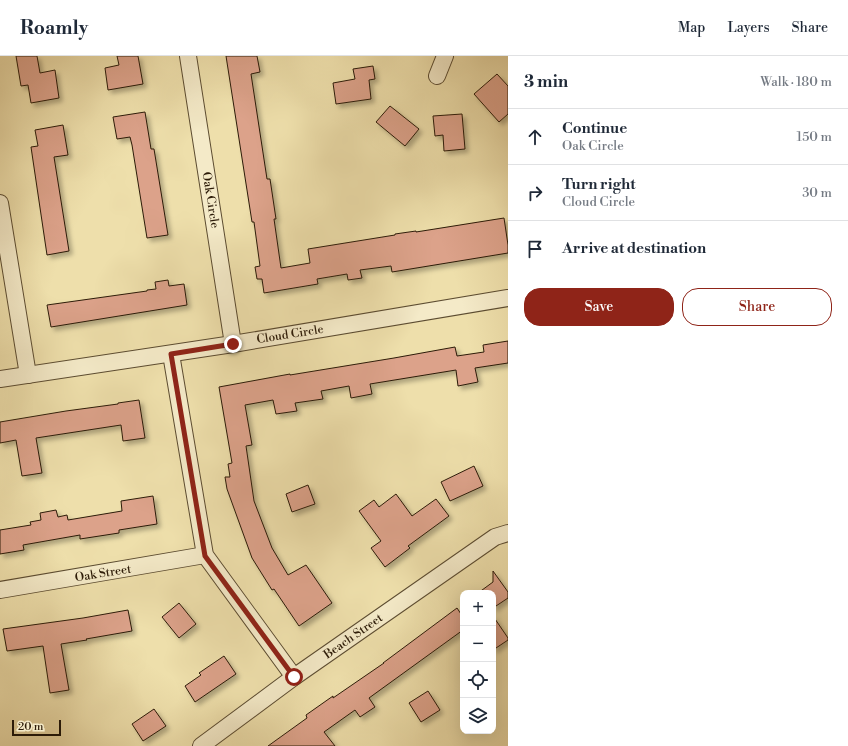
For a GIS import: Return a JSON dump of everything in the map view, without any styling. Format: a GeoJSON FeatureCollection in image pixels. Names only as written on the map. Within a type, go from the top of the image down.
{"type":"FeatureCollection","features":[{"type":"Feature","properties":{"kind":"street","name":"Oak Circle"},"geometry":{"type":"LineString","coordinates":[[188,56],[233,344]]}},
{"type":"Feature","properties":{"kind":"street"},"geometry":{"type":"LineString","coordinates":[[437,76],[445,56]]}},
{"type":"Feature","properties":{"kind":"street"},"geometry":{"type":"LineString","coordinates":[[0,203],[28,375]]}},
{"type":"Feature","properties":{"kind":"street","name":"Cloud Circle"},"geometry":{"type":"LineString","coordinates":[[0,379],[171,354],[508,298]]}},
{"type":"Feature","properties":{"kind":"street"},"geometry":{"type":"LineString","coordinates":[[171,354],[205,556],[294,677]]}},
{"type":"Feature","properties":{"kind":"street","name":"Beach Street"},"geometry":{"type":"LineString","coordinates":[[201,746],[294,677],[495,537],[508,533]]}},
{"type":"Feature","properties":{"kind":"street","name":"Oak Street"},"geometry":{"type":"LineString","coordinates":[[0,590],[205,556]]}},
{"type":"Feature","properties":{"kind":"building"},"geometry":{"type":"Polygon","coordinates":[[[16,56],[37,56],[40,73],[55,70],[59,98],[31,103],[28,85],[21,86],[16,56]]]}},
{"type":"Feature","properties":{"kind":"building"},"geometry":{"type":"Polygon","coordinates":[[[117,56],[138,56],[143,84],[108,90],[105,68],[119,65],[117,56]]]}},
{"type":"Feature","properties":{"kind":"building"},"geometry":{"type":"Polygon","coordinates":[[[226,56],[257,56],[260,72],[251,74],[267,179],[270,179],[281,268],[310,263],[308,249],[395,234],[504,218],[508,253],[392,272],[391,266],[360,270],[362,278],[348,280],[347,274],[317,279],[318,284],[264,293],[262,279],[257,279],[255,267],[260,266],[254,222],[252,222],[226,56]]]}},
{"type":"Feature","properties":{"kind":"building"},"geometry":{"type":"Polygon","coordinates":[[[373,66],[375,79],[369,80],[371,99],[336,104],[333,83],[355,79],[353,69],[373,66]]]}},
{"type":"Feature","properties":{"kind":"building"},"geometry":{"type":"Polygon","coordinates":[[[497,74],[508,86],[508,114],[499,122],[474,94],[497,74]]]}},
{"type":"Feature","properties":{"kind":"building"},"geometry":{"type":"Polygon","coordinates":[[[390,106],[419,129],[405,146],[376,122],[390,106]]]}},
{"type":"Feature","properties":{"kind":"building"},"geometry":{"type":"Polygon","coordinates":[[[145,112],[151,149],[154,149],[168,235],[147,238],[130,137],[117,139],[113,117],[145,112]]]}},
{"type":"Feature","properties":{"kind":"building"},"geometry":{"type":"Polygon","coordinates":[[[462,114],[465,149],[444,151],[443,135],[435,136],[433,116],[462,114]]]}},
{"type":"Feature","properties":{"kind":"building"},"geometry":{"type":"Polygon","coordinates":[[[63,125],[68,155],[54,157],[69,251],[47,255],[31,147],[38,146],[35,130],[63,125]]]}},
{"type":"Feature","properties":{"kind":"building"},"geometry":{"type":"Polygon","coordinates":[[[168,280],[169,286],[184,284],[187,305],[51,327],[47,305],[147,291],[156,289],[155,282],[168,280]]]}},
{"type":"Feature","properties":{"kind":"building"},"geometry":{"type":"Polygon","coordinates":[[[508,341],[508,363],[475,368],[478,382],[458,386],[456,370],[370,384],[372,394],[351,398],[349,386],[321,391],[323,399],[295,403],[297,411],[276,414],[273,400],[245,405],[252,445],[246,446],[254,501],[272,548],[288,575],[306,565],[332,603],[299,626],[274,589],[272,590],[252,558],[227,489],[225,477],[230,477],[228,464],[232,463],[219,387],[455,347],[457,356],[484,352],[483,345],[508,341]]]}},
{"type":"Feature","properties":{"kind":"building"},"geometry":{"type":"Polygon","coordinates":[[[139,400],[145,438],[123,441],[121,425],[36,438],[42,473],[22,476],[16,440],[0,443],[0,422],[139,400]]]}},
{"type":"Feature","properties":{"kind":"building"},"geometry":{"type":"Polygon","coordinates":[[[474,466],[483,486],[450,501],[441,482],[474,466]]]}},
{"type":"Feature","properties":{"kind":"building"},"geometry":{"type":"Polygon","coordinates":[[[308,485],[315,504],[292,512],[286,494],[308,485]]]}},
{"type":"Feature","properties":{"kind":"building"},"geometry":{"type":"Polygon","coordinates":[[[396,494],[412,516],[436,499],[449,516],[408,546],[410,548],[385,567],[371,548],[381,541],[359,511],[374,500],[379,507],[396,494]]]}},
{"type":"Feature","properties":{"kind":"building"},"geometry":{"type":"Polygon","coordinates":[[[153,496],[157,524],[119,530],[119,533],[80,539],[80,535],[23,545],[24,550],[0,554],[0,530],[31,525],[30,522],[41,520],[40,513],[56,510],[58,517],[67,515],[68,520],[122,511],[121,501],[153,496]]]}},
{"type":"Feature","properties":{"kind":"building"},"geometry":{"type":"Polygon","coordinates":[[[493,571],[508,592],[508,598],[496,606],[496,590],[482,590],[493,582],[493,571]]]}},
{"type":"Feature","properties":{"kind":"building"},"geometry":{"type":"Polygon","coordinates":[[[179,603],[196,624],[179,638],[162,617],[179,603]]]}},
{"type":"Feature","properties":{"kind":"building"},"geometry":{"type":"Polygon","coordinates":[[[457,608],[460,612],[460,632],[369,698],[375,707],[360,717],[355,710],[324,732],[335,746],[268,746],[307,718],[306,715],[383,663],[457,608]]]}},
{"type":"Feature","properties":{"kind":"building"},"geometry":{"type":"Polygon","coordinates":[[[128,610],[132,631],[61,644],[69,690],[50,693],[43,646],[7,651],[3,629],[128,610]]]}},
{"type":"Feature","properties":{"kind":"building"},"geometry":{"type":"Polygon","coordinates":[[[496,620],[508,638],[508,640],[496,648],[496,620]]]}},
{"type":"Feature","properties":{"kind":"building"},"geometry":{"type":"Polygon","coordinates":[[[224,656],[236,674],[195,702],[185,686],[201,675],[199,673],[224,656]]]}},
{"type":"Feature","properties":{"kind":"building"},"geometry":{"type":"Polygon","coordinates":[[[428,691],[440,710],[421,722],[409,703],[428,691]]]}},
{"type":"Feature","properties":{"kind":"building"},"geometry":{"type":"Polygon","coordinates":[[[154,709],[166,726],[143,741],[132,724],[154,709]]]}},
{"type":"Feature","properties":{"kind":"route"},"geometry":{"type":"LineString","coordinates":[[233,344],[171,354],[205,556],[294,677]]}}]}
